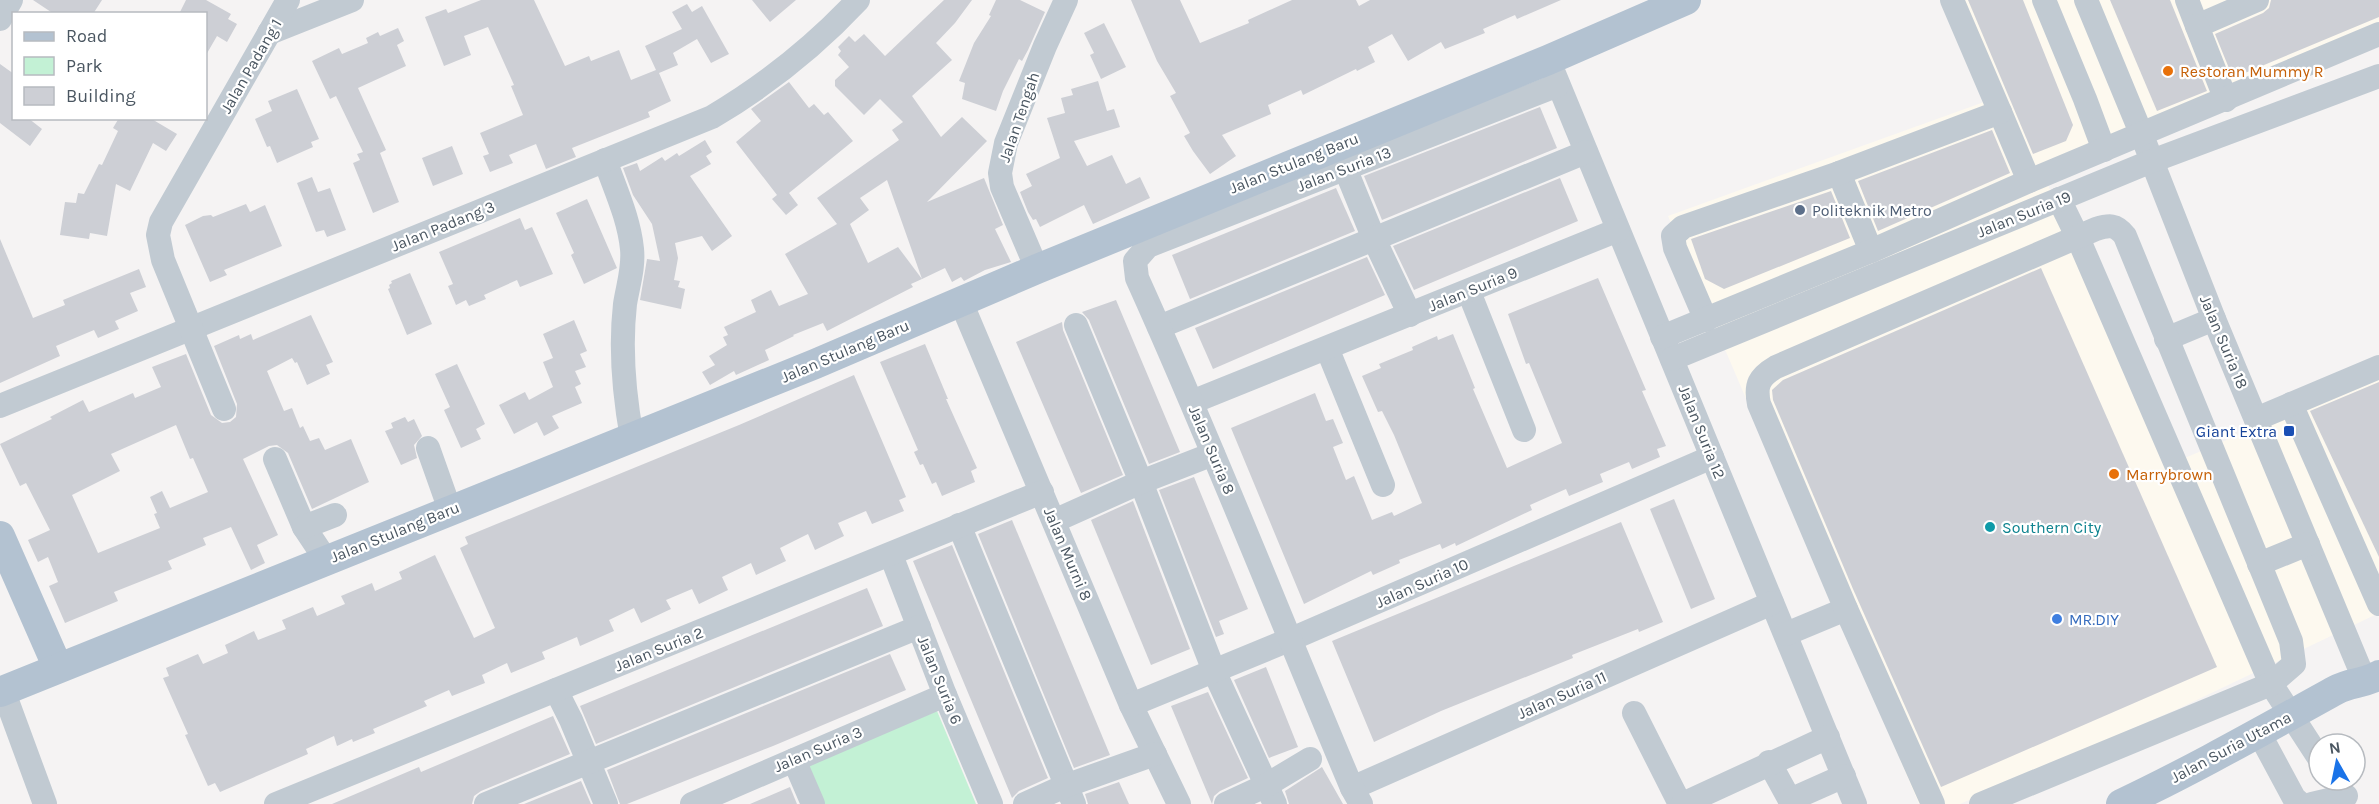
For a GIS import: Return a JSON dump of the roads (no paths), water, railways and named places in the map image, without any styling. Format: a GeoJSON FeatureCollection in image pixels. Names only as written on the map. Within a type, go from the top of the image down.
{"type":"FeatureCollection","features":[{"type":"Feature","properties":{"kind":"main road","name":"Jalan Stulang Baru"},"geometry":{"type":"LineString","coordinates":[[2,691],[815,364],[1036,269],[1553,72],[1686,0]]}},
{"type":"Feature","properties":{"kind":"main road"},"geometry":{"type":"LineString","coordinates":[[0,536],[58,668]]}},
{"type":"Feature","properties":{"kind":"main road","name":"Jalan Suria Utama"},"geometry":{"type":"LineString","coordinates":[[2133,801],[2365,673]]}},
{"type":"Feature","properties":{"kind":"street"},"geometry":{"type":"LineString","coordinates":[[0,19],[11,0]]}},
{"type":"Feature","properties":{"kind":"street","name":"Jalan Padang 1"},"geometry":{"type":"LineString","coordinates":[[224,409],[163,260],[158,235],[161,222],[288,0]]}},
{"type":"Feature","properties":{"kind":"street"},"geometry":{"type":"LineString","coordinates":[[269,33],[352,0]]}},
{"type":"Feature","properties":{"kind":"street","name":"Jalan Padang 3"},"geometry":{"type":"LineString","coordinates":[[0,406],[712,117],[744,98],[829,31],[858,0]]}},
{"type":"Feature","properties":{"kind":"street","name":"Jalan Tengah"},"geometry":{"type":"LineString","coordinates":[[1036,269],[1002,187],[1000,173],[1011,132],[1045,45],[1066,0]]}},
{"type":"Feature","properties":{"kind":"street"},"geometry":{"type":"LineString","coordinates":[[1952,0],[2029,181]]}},
{"type":"Feature","properties":{"kind":"street"},"geometry":{"type":"LineString","coordinates":[[2044,0],[2104,150]]}},
{"type":"Feature","properties":{"kind":"street","name":"Jalan Suria 18"},"geometry":{"type":"LineString","coordinates":[[2086,0],[2214,319],[2308,544],[2365,673]]}},
{"type":"Feature","properties":{"kind":"street"},"geometry":{"type":"LineString","coordinates":[[2187,0],[2226,100]]}},
{"type":"Feature","properties":{"kind":"street"},"geometry":{"type":"LineString","coordinates":[[2197,26],[2257,0]]}},
{"type":"Feature","properties":{"kind":"street"},"geometry":{"type":"LineString","coordinates":[[1662,337],[1871,251],[2029,181],[2379,34]]}},
{"type":"Feature","properties":{"kind":"street"},"geometry":{"type":"LineString","coordinates":[[2070,64],[2106,50]]}},
{"type":"Feature","properties":{"kind":"street","name":"Jalan Suria 12"},"geometry":{"type":"LineString","coordinates":[[1553,72],[1855,804]]}},
{"type":"Feature","properties":{"kind":"street","name":"Jalan Suria 13"},"geometry":{"type":"LineString","coordinates":[[1135,261],[1148,246],[1346,168],[1553,72]]}},
{"type":"Feature","properties":{"kind":"street","name":"Jalan Suria 19"},"geometry":{"type":"LineString","coordinates":[[1672,359],[2152,161],[2379,76]]}},
{"type":"Feature","properties":{"kind":"street"},"geometry":{"type":"LineString","coordinates":[[1706,320],[1675,248],[1673,236],[1677,231],[1839,174],[2000,112]]}},
{"type":"Feature","properties":{"kind":"street"},"geometry":{"type":"LineString","coordinates":[[1159,327],[1586,152]]}},
{"type":"Feature","properties":{"kind":"street"},"geometry":{"type":"LineString","coordinates":[[605,160],[625,217],[632,246],[633,262],[625,304],[623,340],[625,397],[632,438]]}},
{"type":"Feature","properties":{"kind":"street"},"geometry":{"type":"LineString","coordinates":[[1346,168],[1374,239],[1410,315]]}},
{"type":"Feature","properties":{"kind":"street"},"geometry":{"type":"LineString","coordinates":[[1839,174],[1871,251]]}},
{"type":"Feature","properties":{"kind":"street"},"geometry":{"type":"LineString","coordinates":[[2059,199],[2271,684],[2307,741]]}},
{"type":"Feature","properties":{"kind":"street"},"geometry":{"type":"LineString","coordinates":[[1933,804],[1846,609],[1759,404],[1758,383],[1763,374],[2107,225],[2120,230],[2125,236],[2291,641],[2294,664],[2271,684],[1981,804]]}},
{"type":"Feature","properties":{"kind":"street","name":"Jalan Suria 9"},"geometry":{"type":"LineString","coordinates":[[1192,402],[1618,230]]}},
{"type":"Feature","properties":{"kind":"street","name":"Jalan Suria 8"},"geometry":{"type":"LineString","coordinates":[[1135,261],[1137,278],[1192,402],[1356,796]]}},
{"type":"Feature","properties":{"kind":"street"},"geometry":{"type":"LineString","coordinates":[[1468,292],[1524,430]]}},
{"type":"Feature","properties":{"kind":"street","name":"Jalan Murni 8"},"geometry":{"type":"LineString","coordinates":[[961,302],[1131,705],[1179,804]]}},
{"type":"Feature","properties":{"kind":"street"},"geometry":{"type":"LineString","coordinates":[[2166,339],[2214,319]]}},
{"type":"Feature","properties":{"kind":"street"},"geometry":{"type":"LineString","coordinates":[[1076,325],[1141,482],[1214,671],[1270,795]]}},
{"type":"Feature","properties":{"kind":"street"},"geometry":{"type":"LineString","coordinates":[[1327,348],[1383,485]]}},
{"type":"Feature","properties":{"kind":"street"},"geometry":{"type":"LineString","coordinates":[[2256,419],[2379,367]]}},
{"type":"Feature","properties":{"kind":"street"},"geometry":{"type":"LineString","coordinates":[[2291,404],[2379,604]]}},
{"type":"Feature","properties":{"kind":"street"},"geometry":{"type":"LineString","coordinates":[[428,448],[450,510]]}},
{"type":"Feature","properties":{"kind":"street"},"geometry":{"type":"LineString","coordinates":[[1054,521],[1141,482],[1213,454]]}},
{"type":"Feature","properties":{"kind":"street","name":"Jalan Suria 10"},"geometry":{"type":"LineString","coordinates":[[1131,705],[1290,640],[1712,457]]}},
{"type":"Feature","properties":{"kind":"street"},"geometry":{"type":"LineString","coordinates":[[275,459],[304,527],[326,560]]}},
{"type":"Feature","properties":{"kind":"street","name":"Jalan Suria 2"},"geometry":{"type":"LineString","coordinates":[[276,804],[1042,492]]}},
{"type":"Feature","properties":{"kind":"street"},"geometry":{"type":"LineString","coordinates":[[304,527],[335,514]]}},
{"type":"Feature","properties":{"kind":"street"},"geometry":{"type":"LineString","coordinates":[[959,525],[1069,795]]}},
{"type":"Feature","properties":{"kind":"street"},"geometry":{"type":"LineString","coordinates":[[2259,564],[2308,544]]}},
{"type":"Feature","properties":{"kind":"street","name":"Jalan Suria 6"},"geometry":{"type":"LineString","coordinates":[[891,555],[945,695],[992,804]]}},
{"type":"Feature","properties":{"kind":"street","name":"Jalan Suria 11"},"geometry":{"type":"LineString","coordinates":[[1356,796],[1772,603]]}},
{"type":"Feature","properties":{"kind":"street"},"geometry":{"type":"LineString","coordinates":[[1786,634],[1846,609]]}},
{"type":"Feature","properties":{"kind":"street"},"geometry":{"type":"LineString","coordinates":[[486,804],[919,627]]}},
{"type":"Feature","properties":{"kind":"street"},"geometry":{"type":"LineString","coordinates":[[556,690],[606,804]]}},
{"type":"Feature","properties":{"kind":"street"},"geometry":{"type":"LineString","coordinates":[[2,691],[45,804]]}},
{"type":"Feature","properties":{"kind":"street","name":"Jalan Suria 3"},"geometry":{"type":"LineString","coordinates":[[692,804],[945,695]]}},
{"type":"Feature","properties":{"kind":"street"},"geometry":{"type":"LineString","coordinates":[[1634,713],[1681,804],[1828,737]]}},
{"type":"Feature","properties":{"kind":"street"},"geometry":{"type":"LineString","coordinates":[[2259,733],[2294,798],[2301,804]]}},
{"type":"Feature","properties":{"kind":"street"},"geometry":{"type":"LineString","coordinates":[[1025,804],[1069,795],[1155,754]]}},
{"type":"Feature","properties":{"kind":"street"},"geometry":{"type":"LineString","coordinates":[[1226,804],[1270,795],[1310,759]]}},
{"type":"Feature","properties":{"kind":"street"},"geometry":{"type":"LineString","coordinates":[[794,760],[813,804]]}},
{"type":"Feature","properties":{"kind":"street"},"geometry":{"type":"LineString","coordinates":[[1769,762],[1791,802],[1844,776]]}},
{"type":"Feature","properties":{"kind":"street"},"geometry":{"type":"LineString","coordinates":[[2312,804],[2344,793]]}},
{"type":"Feature","properties":{"kind":"place","name":"Restoran Mummy R"},"geometry":{"type":"Point","coordinates":[2168,71]}},
{"type":"Feature","properties":{"kind":"place","name":"Politeknik Metro"},"geometry":{"type":"Point","coordinates":[1800,210]}},
{"type":"Feature","properties":{"kind":"place","name":"Giant Extra"},"geometry":{"type":"Point","coordinates":[2289,431]}},
{"type":"Feature","properties":{"kind":"place","name":"Marrybrown"},"geometry":{"type":"Point","coordinates":[2114,474]}},
{"type":"Feature","properties":{"kind":"place","name":"Southern City"},"geometry":{"type":"Point","coordinates":[1990,527]}},
{"type":"Feature","properties":{"kind":"place","name":"MR.DIY"},"geometry":{"type":"Point","coordinates":[2057,619]}}]}
